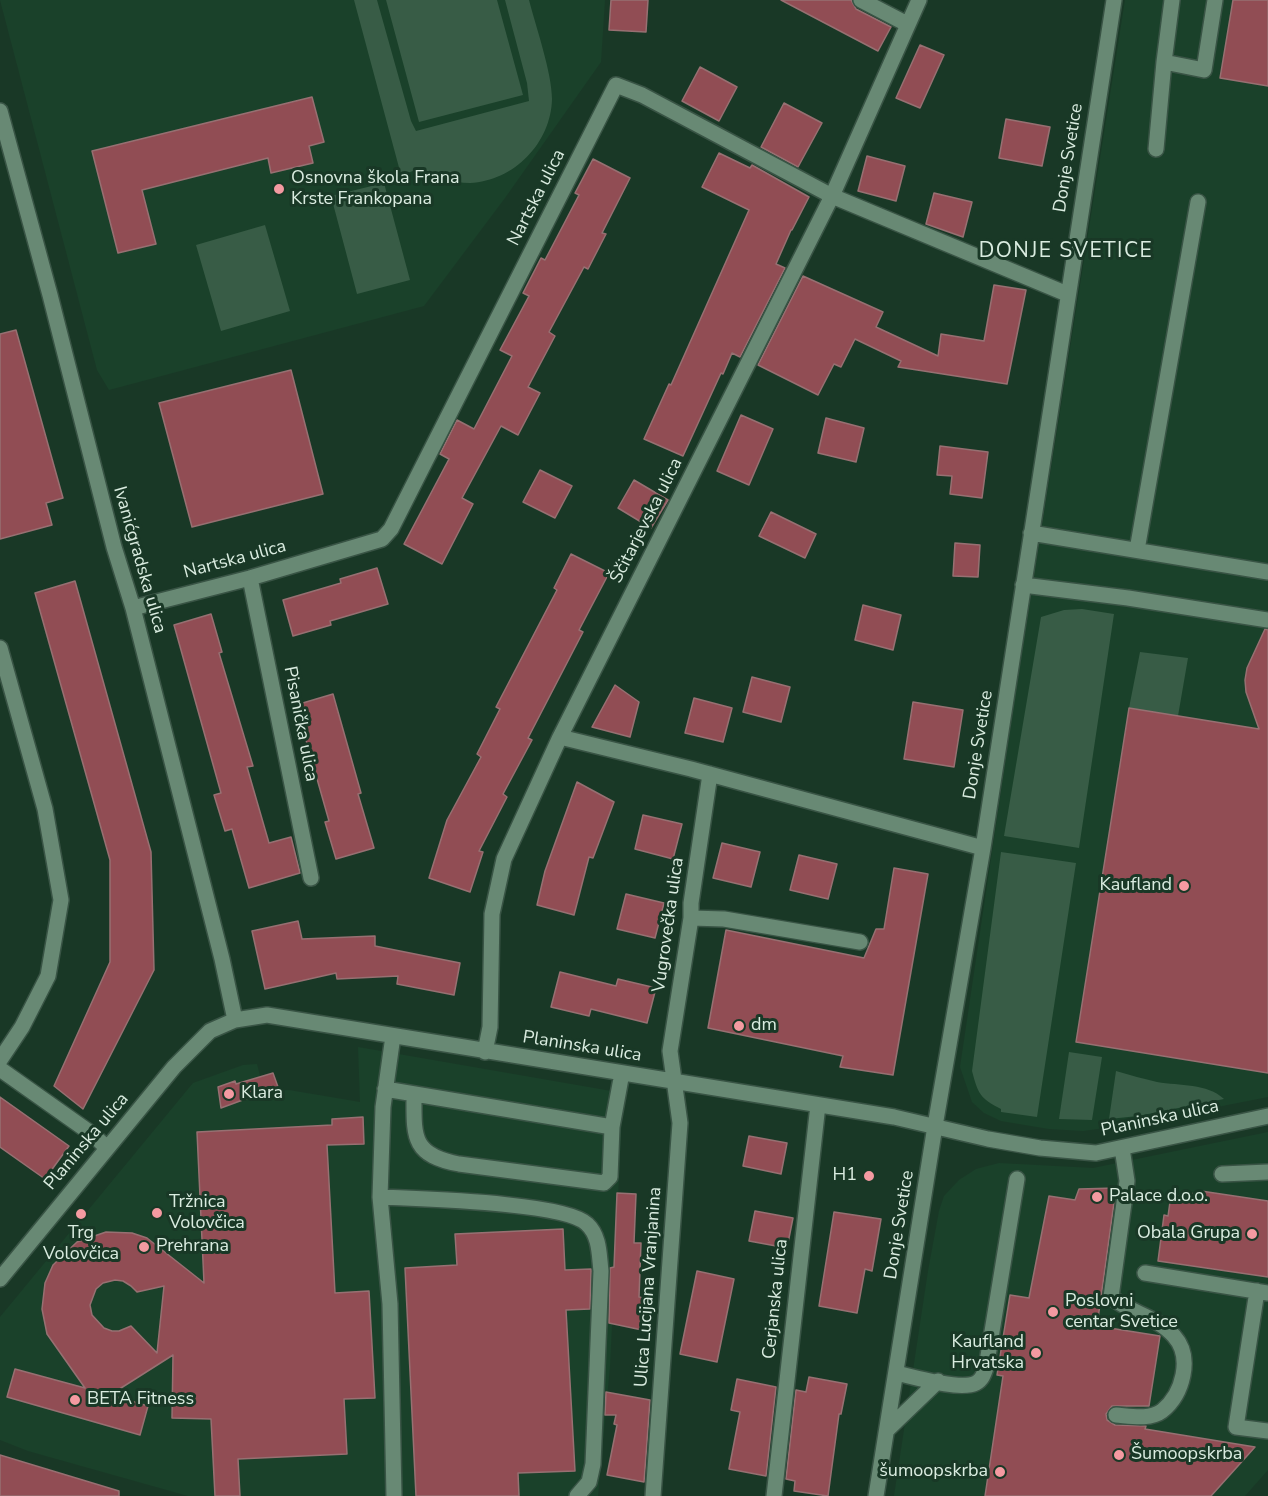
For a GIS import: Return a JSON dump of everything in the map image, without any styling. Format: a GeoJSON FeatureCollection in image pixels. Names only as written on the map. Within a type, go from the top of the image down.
{"type":"FeatureCollection","features":[{"type":"Feature","properties":{"kind":"street"},"geometry":{"type":"LineString","coordinates":[[861,0],[907,24]]}},
{"type":"Feature","properties":{"kind":"street","name":"Ščitarjevska ulica"},"geometry":{"type":"LineString","coordinates":[[485,1052],[490,1027],[492,914],[504,860],[560,737],[832,196],[919,0]]}},
{"type":"Feature","properties":{"kind":"street","name":"Donje Svetice"},"geometry":{"type":"LineString","coordinates":[[876,1496],[935,1126],[983,848],[1114,0]]}},
{"type":"Feature","properties":{"kind":"street"},"geometry":{"type":"LineString","coordinates":[[1156,148],[1172,0]]}},
{"type":"Feature","properties":{"kind":"street"},"geometry":{"type":"LineString","coordinates":[[1164,62],[1204,70],[1215,0]]}},
{"type":"Feature","properties":{"kind":"street","name":"Nartska ulica"},"geometry":{"type":"LineString","coordinates":[[133,608],[250,578],[382,539],[391,529],[616,86],[642,95],[832,196],[1067,294]]}},
{"type":"Feature","properties":{"kind":"street","name":"Ivanićgradska ulica"},"geometry":{"type":"LineString","coordinates":[[0,111],[50,295],[114,547],[133,608],[222,959],[235,1020]]}},
{"type":"Feature","properties":{"kind":"street"},"geometry":{"type":"LineString","coordinates":[[1137,550],[1198,202]]}},
{"type":"Feature","properties":{"kind":"street"},"geometry":{"type":"LineString","coordinates":[[1031,533],[1268,572]]}},
{"type":"Feature","properties":{"kind":"street","name":"Pisanička ulica"},"geometry":{"type":"LineString","coordinates":[[250,578],[311,878]]}},
{"type":"Feature","properties":{"kind":"street"},"geometry":{"type":"LineString","coordinates":[[1023,585],[1128,598],[1268,620]]}},
{"type":"Feature","properties":{"kind":"street"},"geometry":{"type":"LineString","coordinates":[[0,648],[45,809],[61,900],[48,976],[22,1027],[0,1060]]}},
{"type":"Feature","properties":{"kind":"street"},"geometry":{"type":"LineString","coordinates":[[560,737],[710,774],[983,848]]}},
{"type":"Feature","properties":{"kind":"street","name":"Vugrovečka ulica"},"geometry":{"type":"LineString","coordinates":[[676,1081],[670,1051],[710,774]]}},
{"type":"Feature","properties":{"kind":"street"},"geometry":{"type":"LineString","coordinates":[[691,918],[724,919],[860,942]]}},
{"type":"Feature","properties":{"kind":"street","name":"Planinska ulica"},"geometry":{"type":"LineString","coordinates":[[0,1279],[174,1067],[210,1031],[235,1020],[267,1016],[393,1036],[894,1117],[1040,1148],[1096,1153],[1268,1116]]}},
{"type":"Feature","properties":{"kind":"street"},"geometry":{"type":"LineString","coordinates":[[393,1036],[385,1089],[380,1197],[390,1304],[394,1496]]}},
{"type":"Feature","properties":{"kind":"street"},"geometry":{"type":"LineString","coordinates":[[0,1069],[92,1134],[107,1148]]}},
{"type":"Feature","properties":{"kind":"street"},"geometry":{"type":"LineString","coordinates":[[414,1094],[417,1138],[422,1148],[439,1160],[604,1183],[610,1177],[612,1127],[622,1073]]}},
{"type":"Feature","properties":{"kind":"street","name":"Ulica Lucijana Vranjanina"},"geometry":{"type":"LineString","coordinates":[[653,1496],[680,1123],[676,1081]]}},
{"type":"Feature","properties":{"kind":"street"},"geometry":{"type":"LineString","coordinates":[[385,1089],[612,1127]]}},
{"type":"Feature","properties":{"kind":"street","name":"Cerjanska ulica"},"geometry":{"type":"LineString","coordinates":[[774,1496],[818,1105]]}},
{"type":"Feature","properties":{"kind":"street"},"geometry":{"type":"LineString","coordinates":[[1116,1415],[1146,1416],[1161,1411],[1183,1382],[1184,1370],[1184,1352],[1174,1336],[1154,1320],[1118,1303],[1111,1297],[1127,1181],[1122,1148]]}},
{"type":"Feature","properties":{"kind":"street"},"geometry":{"type":"LineString","coordinates":[[1221,1174],[1268,1172]]}},
{"type":"Feature","properties":{"kind":"street"},"geometry":{"type":"LineString","coordinates":[[896,1373],[961,1385],[975,1384],[982,1378],[986,1368],[1017,1179]]}},
{"type":"Feature","properties":{"kind":"street"},"geometry":{"type":"LineString","coordinates":[[380,1197],[494,1204],[553,1212],[571,1215],[586,1222],[594,1232],[601,1271],[593,1464],[589,1482],[577,1496]]}},
{"type":"Feature","properties":{"kind":"street"},"geometry":{"type":"LineString","coordinates":[[1145,1273],[1262,1292],[1236,1427],[1268,1431]]}},
{"type":"Feature","properties":{"kind":"street"},"geometry":{"type":"LineString","coordinates":[[887,1430],[938,1381]]}},
{"type":"Feature","properties":{"kind":"shaded area","name":"Osnovna škola Frana Krste Frankopana"},"geometry":{"type":"Polygon","coordinates":[[[0,0],[605,0],[601,62],[505,198],[424,306],[109,390],[97,370],[0,0]]]}},
{"type":"Feature","properties":{"kind":"shaded area"},"geometry":{"type":"Polygon","coordinates":[[[354,0],[377,0],[411,121],[416,131],[529,101],[527,83],[505,0],[529,0],[547,63],[552,99],[545,130],[527,157],[515,167],[486,181],[457,182],[444,179],[422,168],[401,175],[354,0]]]}},
{"type":"Feature","properties":{"kind":"shaded area"},"geometry":{"type":"Polygon","coordinates":[[[386,0],[497,0],[523,95],[419,122],[386,0]]]}},
{"type":"Feature","properties":{"kind":"shaded area"},"geometry":{"type":"Polygon","coordinates":[[[1125,0],[1268,0],[1268,1097],[1126,1125],[1083,1131],[1049,1129],[1001,1121],[984,1113],[972,1102],[960,1067],[1015,697],[1125,0]]]}},
{"type":"Feature","properties":{"kind":"shaded area"},"geometry":{"type":"Polygon","coordinates":[[[384,183],[410,280],[357,294],[331,196],[384,183]]]}},
{"type":"Feature","properties":{"kind":"shaded area"},"geometry":{"type":"Polygon","coordinates":[[[265,225],[290,311],[221,331],[196,245],[265,225]]]}},
{"type":"Feature","properties":{"kind":"shaded area"},"geometry":{"type":"Polygon","coordinates":[[[1082,609],[1114,614],[1079,848],[1004,836],[1041,617],[1064,610],[1082,609]]]}},
{"type":"Feature","properties":{"kind":"shaded area"},"geometry":{"type":"Polygon","coordinates":[[[1140,652],[1188,658],[1178,716],[1129,708],[1140,652]]]}},
{"type":"Feature","properties":{"kind":"shaded area"},"geometry":{"type":"Polygon","coordinates":[[[1001,852],[1076,863],[1037,1117],[1001,1112],[1001,1109],[988,1102],[981,1094],[972,1071],[1001,852]]]}},
{"type":"Feature","properties":{"kind":"shaded area"},"geometry":{"type":"Polygon","coordinates":[[[358,1047],[623,1093],[610,1366],[598,1496],[188,1496],[28,1451],[0,1440],[0,1317],[193,1083],[243,1065],[257,1064],[264,1092],[289,1090],[360,1102],[358,1047]]]}},
{"type":"Feature","properties":{"kind":"shaded area"},"geometry":{"type":"Polygon","coordinates":[[[1069,1052],[1102,1057],[1092,1120],[1059,1119],[1069,1052]]]}},
{"type":"Feature","properties":{"kind":"shaded area"},"geometry":{"type":"Polygon","coordinates":[[[1116,1071],[1157,1082],[1210,1090],[1224,1099],[1138,1116],[1109,1119],[1116,1071]]]}},
{"type":"Feature","properties":{"kind":"shaded area"},"geometry":{"type":"Polygon","coordinates":[[[1268,1132],[1268,1470],[1245,1496],[894,1496],[939,1211],[944,1196],[959,1180],[976,1169],[999,1163],[1093,1168],[1268,1132]]]}},
{"type":"Feature","properties":{"kind":"building"},"geometry":{"type":"Polygon","coordinates":[[[611,0],[648,0],[646,32],[609,30],[611,0]]]}},
{"type":"Feature","properties":{"kind":"building"},"geometry":{"type":"Polygon","coordinates":[[[781,0],[851,0],[856,9],[891,27],[878,51],[781,0]]]}},
{"type":"Feature","properties":{"kind":"building"},"geometry":{"type":"Polygon","coordinates":[[[1233,0],[1268,0],[1268,86],[1220,78],[1233,0]]]}},
{"type":"Feature","properties":{"kind":"building"},"geometry":{"type":"Polygon","coordinates":[[[920,45],[944,55],[920,108],[896,98],[920,45]]]}},
{"type":"Feature","properties":{"kind":"building"},"geometry":{"type":"Polygon","coordinates":[[[700,67],[737,87],[719,121],[682,101],[700,67]]]}},
{"type":"Feature","properties":{"kind":"building"},"geometry":{"type":"Polygon","coordinates":[[[312,97],[324,142],[309,146],[313,163],[271,173],[268,158],[142,190],[156,244],[118,253],[92,151],[312,97]]]}},
{"type":"Feature","properties":{"kind":"building"},"geometry":{"type":"Polygon","coordinates":[[[784,103],[822,123],[798,167],[761,147],[784,103]]]}},
{"type":"Feature","properties":{"kind":"building"},"geometry":{"type":"Polygon","coordinates":[[[1006,119],[1050,127],[1042,166],[999,158],[1006,119]]]}},
{"type":"Feature","properties":{"kind":"building"},"geometry":{"type":"Polygon","coordinates":[[[719,153],[750,168],[752,165],[809,197],[776,264],[785,268],[740,357],[732,353],[723,374],[721,373],[683,456],[644,439],[669,384],[671,385],[749,210],[702,187],[719,153]]]}},
{"type":"Feature","properties":{"kind":"building"},"geometry":{"type":"Polygon","coordinates":[[[867,156],[905,166],[896,201],[858,191],[867,156]]]}},
{"type":"Feature","properties":{"kind":"building"},"geometry":{"type":"Polygon","coordinates":[[[593,159],[630,178],[602,233],[606,234],[588,269],[584,267],[549,332],[555,336],[528,387],[540,393],[518,435],[501,426],[462,498],[473,504],[442,564],[404,544],[449,459],[440,454],[457,420],[474,429],[512,356],[500,350],[529,296],[523,293],[541,258],[545,260],[579,195],[575,193],[593,159]]]}},
{"type":"Feature","properties":{"kind":"building"},"geometry":{"type":"Polygon","coordinates":[[[934,193],[972,202],[963,237],[926,224],[934,193]]]}},
{"type":"Feature","properties":{"kind":"building"},"geometry":{"type":"Polygon","coordinates":[[[803,276],[883,312],[876,327],[938,356],[941,334],[984,341],[994,285],[1026,290],[1007,384],[898,367],[901,361],[855,339],[841,367],[834,364],[818,395],[758,365],[803,276]]]}},
{"type":"Feature","properties":{"kind":"building"},"geometry":{"type":"Polygon","coordinates":[[[16,330],[63,498],[46,503],[52,525],[0,539],[0,334],[16,330]]]}},
{"type":"Feature","properties":{"kind":"building"},"geometry":{"type":"Polygon","coordinates":[[[291,370],[323,494],[192,527],[159,403],[291,370]]]}},
{"type":"Feature","properties":{"kind":"building"},"geometry":{"type":"Polygon","coordinates":[[[741,415],[773,429],[749,485],[717,471],[741,415]]]}},
{"type":"Feature","properties":{"kind":"building"},"geometry":{"type":"Polygon","coordinates":[[[826,418],[864,428],[856,462],[818,453],[826,418]]]}},
{"type":"Feature","properties":{"kind":"building"},"geometry":{"type":"Polygon","coordinates":[[[940,446],[988,452],[982,498],[950,494],[952,476],[937,475],[940,446]]]}},
{"type":"Feature","properties":{"kind":"building"},"geometry":{"type":"Polygon","coordinates":[[[540,470],[572,486],[555,518],[523,502],[540,470]]]}},
{"type":"Feature","properties":{"kind":"building"},"geometry":{"type":"Polygon","coordinates":[[[634,480],[668,500],[651,528],[618,508],[634,480]]]}},
{"type":"Feature","properties":{"kind":"building"},"geometry":{"type":"Polygon","coordinates":[[[771,512],[816,534],[805,558],[759,536],[771,512]]]}},
{"type":"Feature","properties":{"kind":"building"},"geometry":{"type":"Polygon","coordinates":[[[955,543],[980,545],[978,577],[953,576],[955,543]]]}},
{"type":"Feature","properties":{"kind":"building"},"geometry":{"type":"Polygon","coordinates":[[[571,554],[609,573],[579,630],[583,632],[528,738],[532,740],[503,794],[507,797],[479,851],[483,852],[470,892],[429,878],[447,820],[481,757],[477,754],[500,709],[496,707],[557,590],[554,588],[571,554]]]}},
{"type":"Feature","properties":{"kind":"building"},"geometry":{"type":"Polygon","coordinates":[[[377,568],[388,604],[330,621],[331,625],[293,636],[283,600],[341,583],[340,579],[377,568]]]}},
{"type":"Feature","properties":{"kind":"building"},"geometry":{"type":"Polygon","coordinates":[[[75,581],[151,852],[154,970],[83,1109],[54,1086],[110,962],[110,860],[35,593],[75,581]]]}},
{"type":"Feature","properties":{"kind":"building"},"geometry":{"type":"Polygon","coordinates":[[[863,605],[901,615],[893,650],[855,640],[863,605]]]}},
{"type":"Feature","properties":{"kind":"building"},"geometry":{"type":"Polygon","coordinates":[[[211,614],[222,652],[219,653],[253,766],[247,767],[269,843],[291,837],[300,873],[249,888],[232,829],[225,831],[214,795],[221,793],[174,625],[211,614]]]}},
{"type":"Feature","properties":{"kind":"building","name":"Kaufland"},"geometry":{"type":"Polygon","coordinates":[[[1265,629],[1268,630],[1268,1073],[1076,1042],[1129,708],[1259,729],[1246,692],[1245,680],[1247,668],[1265,629]]]}},
{"type":"Feature","properties":{"kind":"building"},"geometry":{"type":"Polygon","coordinates":[[[752,677],[790,687],[781,722],[743,712],[752,677]]]}},
{"type":"Feature","properties":{"kind":"building"},"geometry":{"type":"Polygon","coordinates":[[[615,685],[639,702],[630,737],[592,727],[615,685]]]}},
{"type":"Feature","properties":{"kind":"building"},"geometry":{"type":"Polygon","coordinates":[[[333,694],[374,848],[336,859],[325,822],[329,821],[296,705],[333,694]]]}},
{"type":"Feature","properties":{"kind":"building"},"geometry":{"type":"Polygon","coordinates":[[[694,698],[732,708],[723,742],[685,733],[694,698]]]}},
{"type":"Feature","properties":{"kind":"building"},"geometry":{"type":"Polygon","coordinates":[[[913,702],[963,710],[954,767],[904,759],[913,702]]]}},
{"type":"Feature","properties":{"kind":"building"},"geometry":{"type":"Polygon","coordinates":[[[577,782],[614,802],[593,858],[589,857],[574,915],[537,905],[545,871],[577,782]]]}},
{"type":"Feature","properties":{"kind":"building"},"geometry":{"type":"Polygon","coordinates":[[[643,815],[682,824],[673,859],[635,849],[643,815]]]}},
{"type":"Feature","properties":{"kind":"building"},"geometry":{"type":"Polygon","coordinates":[[[722,843],[760,852],[751,887],[713,878],[722,843]]]}},
{"type":"Feature","properties":{"kind":"building"},"geometry":{"type":"Polygon","coordinates":[[[799,855],[837,864],[828,899],[790,890],[799,855]]]}},
{"type":"Feature","properties":{"kind":"building"},"geometry":{"type":"Polygon","coordinates":[[[894,868],[928,874],[893,1075],[840,1067],[843,1056],[708,1028],[726,930],[864,958],[876,929],[884,929],[894,868]]]}},
{"type":"Feature","properties":{"kind":"building"},"geometry":{"type":"Polygon","coordinates":[[[626,894],[664,903],[655,938],[617,929],[626,894]]]}},
{"type":"Feature","properties":{"kind":"building"},"geometry":{"type":"Polygon","coordinates":[[[298,921],[302,939],[375,936],[375,946],[460,963],[454,995],[397,984],[398,976],[337,979],[336,973],[265,989],[252,931],[298,921]]]}},
{"type":"Feature","properties":{"kind":"building"},"geometry":{"type":"Polygon","coordinates":[[[560,972],[616,986],[618,979],[656,988],[647,1023],[591,1009],[589,1016],[551,1007],[560,972]]]}},
{"type":"Feature","properties":{"kind":"building"},"geometry":{"type":"Polygon","coordinates":[[[273,1073],[278,1087],[221,1108],[218,1087],[273,1073]]]}},
{"type":"Feature","properties":{"kind":"building"},"geometry":{"type":"Polygon","coordinates":[[[0,1097],[69,1146],[45,1179],[0,1147],[0,1097]]]}},
{"type":"Feature","properties":{"kind":"building"},"geometry":{"type":"Polygon","coordinates":[[[363,1117],[364,1144],[327,1145],[335,1293],[369,1291],[375,1398],[344,1399],[347,1454],[238,1459],[240,1496],[215,1496],[211,1419],[172,1418],[173,1355],[110,1395],[148,1406],[140,1435],[7,1397],[15,1369],[85,1388],[47,1334],[42,1309],[45,1283],[53,1265],[77,1242],[106,1232],[132,1233],[147,1238],[204,1283],[197,1132],[332,1125],[332,1119],[363,1117]],[[123,1281],[103,1283],[96,1289],[90,1305],[92,1315],[104,1328],[112,1331],[131,1326],[157,1353],[164,1286],[137,1292],[123,1281]]]}},
{"type":"Feature","properties":{"kind":"building"},"geometry":{"type":"Polygon","coordinates":[[[749,1136],[787,1143],[781,1174],[743,1166],[749,1136]]]}},
{"type":"Feature","properties":{"kind":"building"},"geometry":{"type":"Polygon","coordinates":[[[1116,1188],[1097,1326],[1160,1336],[1149,1406],[1112,1406],[1106,1414],[1107,1420],[1115,1425],[1146,1426],[1145,1429],[1255,1447],[1211,1496],[985,1496],[1003,1376],[997,1375],[1010,1295],[1029,1298],[1049,1196],[1075,1200],[1079,1189],[1116,1188]]]}},
{"type":"Feature","properties":{"kind":"building"},"geometry":{"type":"Polygon","coordinates":[[[1201,1191],[1268,1201],[1268,1277],[1158,1261],[1164,1215],[1168,1216],[1170,1202],[1184,1192],[1200,1195],[1201,1191]]]}},
{"type":"Feature","properties":{"kind":"building"},"geometry":{"type":"Polygon","coordinates":[[[617,1193],[636,1194],[634,1243],[641,1243],[639,1297],[648,1299],[642,1330],[609,1323],[610,1268],[614,1267],[617,1193]]]}},
{"type":"Feature","properties":{"kind":"building"},"geometry":{"type":"Polygon","coordinates":[[[755,1211],[793,1218],[787,1248],[749,1241],[755,1211]]]}},
{"type":"Feature","properties":{"kind":"building"},"geometry":{"type":"Polygon","coordinates":[[[834,1212],[881,1219],[872,1271],[865,1269],[857,1313],[819,1306],[834,1212]]]}},
{"type":"Feature","properties":{"kind":"building"},"geometry":{"type":"Polygon","coordinates":[[[563,1229],[565,1270],[591,1269],[590,1309],[566,1310],[575,1471],[518,1473],[519,1496],[416,1496],[405,1268],[457,1265],[455,1234],[563,1229]]]}},
{"type":"Feature","properties":{"kind":"building"},"geometry":{"type":"Polygon","coordinates":[[[697,1271],[734,1279],[717,1362],[680,1354],[697,1271]]]}},
{"type":"Feature","properties":{"kind":"building"},"geometry":{"type":"Polygon","coordinates":[[[809,1377],[847,1384],[841,1414],[839,1414],[828,1496],[794,1491],[795,1481],[786,1479],[796,1390],[806,1392],[809,1377]]]}},
{"type":"Feature","properties":{"kind":"building"},"geometry":{"type":"Polygon","coordinates":[[[737,1379],[776,1387],[766,1476],[729,1469],[740,1412],[731,1410],[737,1379]]]}},
{"type":"Feature","properties":{"kind":"building"},"geometry":{"type":"Polygon","coordinates":[[[606,1392],[650,1400],[644,1482],[607,1475],[617,1425],[614,1424],[616,1415],[605,1415],[606,1392]]]}},
{"type":"Feature","properties":{"kind":"building"},"geometry":{"type":"Polygon","coordinates":[[[0,1455],[119,1491],[119,1496],[0,1496],[0,1455]]]}},
{"type":"Feature","properties":{"kind":"place","name":"Osnovna škola Frana Krste Frankopana"},"geometry":{"type":"Point","coordinates":[279,189]}},
{"type":"Feature","properties":{"kind":"place","name":"Kaufland"},"geometry":{"type":"Point","coordinates":[1184,886]}},
{"type":"Feature","properties":{"kind":"place","name":"dm"},"geometry":{"type":"Point","coordinates":[739,1026]}},
{"type":"Feature","properties":{"kind":"place","name":"Klara"},"geometry":{"type":"Point","coordinates":[229,1094]}},
{"type":"Feature","properties":{"kind":"place","name":"H1"},"geometry":{"type":"Point","coordinates":[869,1176]}},
{"type":"Feature","properties":{"kind":"place","name":"Palace d.o.o."},"geometry":{"type":"Point","coordinates":[1097,1197]}},
{"type":"Feature","properties":{"kind":"place","name":"Tržnica Volovčica"},"geometry":{"type":"Point","coordinates":[157,1213]}},
{"type":"Feature","properties":{"kind":"place","name":"Trg Volovčica"},"geometry":{"type":"Point","coordinates":[81,1214]}},
{"type":"Feature","properties":{"kind":"place","name":"Obala Grupa"},"geometry":{"type":"Point","coordinates":[1252,1234]}},
{"type":"Feature","properties":{"kind":"place","name":"Prehrana"},"geometry":{"type":"Point","coordinates":[144,1247]}},
{"type":"Feature","properties":{"kind":"place","name":"Poslovni centar Svetice"},"geometry":{"type":"Point","coordinates":[1053,1312]}},
{"type":"Feature","properties":{"kind":"place","name":"Kaufland Hrvatska"},"geometry":{"type":"Point","coordinates":[1036,1353]}},
{"type":"Feature","properties":{"kind":"place","name":"BETA Fitness"},"geometry":{"type":"Point","coordinates":[75,1400]}},
{"type":"Feature","properties":{"kind":"place","name":"Šumoopskrba"},"geometry":{"type":"Point","coordinates":[1119,1455]}},
{"type":"Feature","properties":{"kind":"place","name":"šumoopskrba"},"geometry":{"type":"Point","coordinates":[1000,1472]}},
{"type":"Feature","properties":{"kind":"district","name":"DONJE SVETICE"},"geometry":{"type":"Point","coordinates":[1066,252]}}]}
